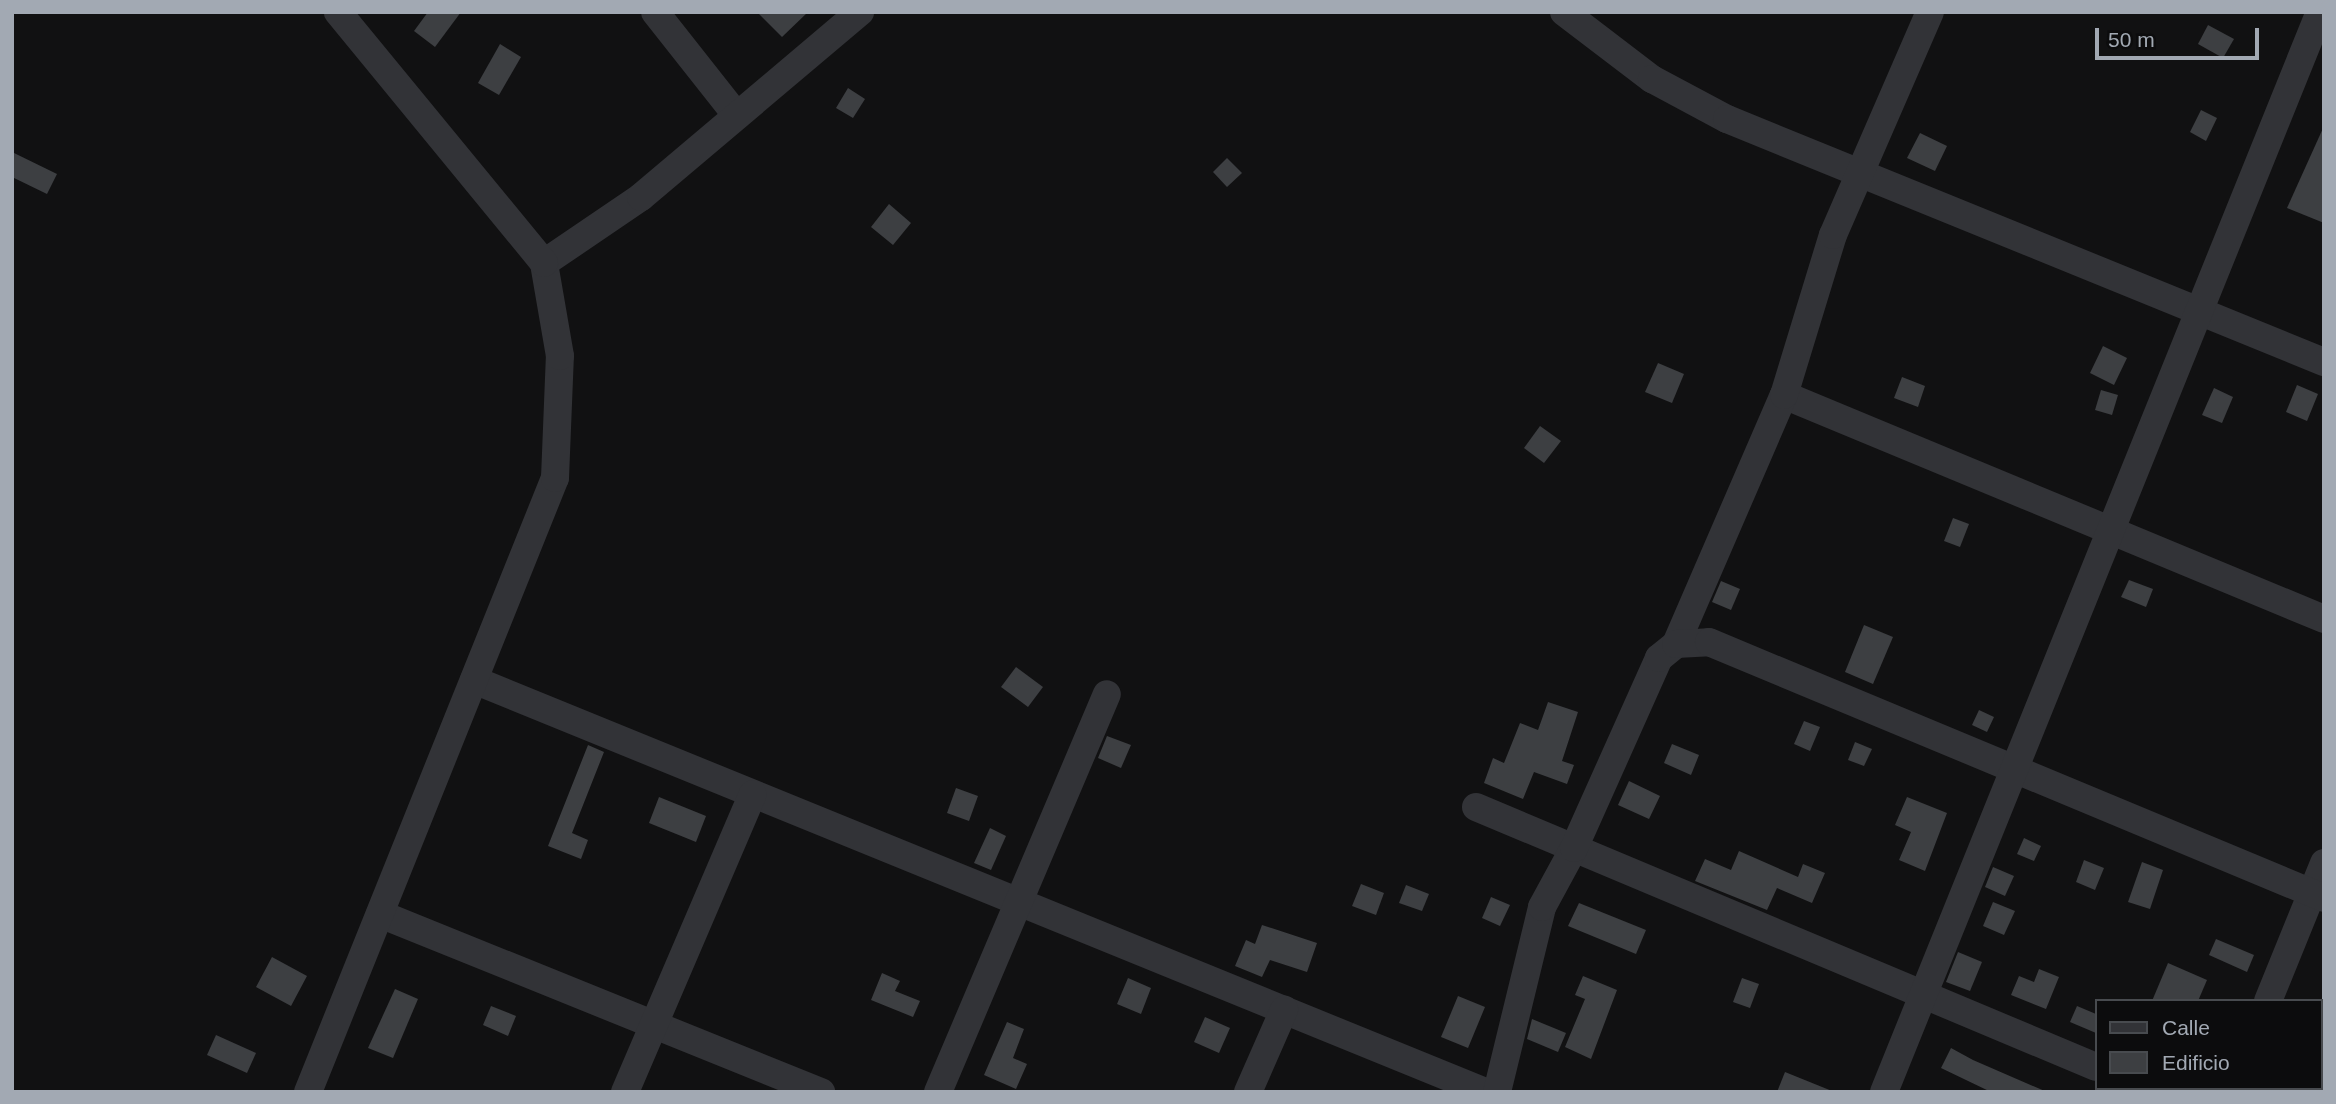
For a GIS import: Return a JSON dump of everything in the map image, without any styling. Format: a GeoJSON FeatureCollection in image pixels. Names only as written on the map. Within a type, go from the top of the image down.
{"type":"FeatureCollection","features":[{"type":"Feature","properties":{"kind":"street"},"geometry":{"type":"LineString","coordinates":[[308,1092],[555,478],[560,356],[544,263],[338,12]]}},
{"type":"Feature","properties":{"kind":"street"},"geometry":{"type":"LineString","coordinates":[[655,12],[737,116]]}},
{"type":"Feature","properties":{"kind":"street"},"geometry":{"type":"LineString","coordinates":[[544,263],[641,197],[860,12]]}},
{"type":"Feature","properties":{"kind":"street"},"geometry":{"type":"LineString","coordinates":[[1497,1092],[1542,907],[1574,848],[1659,658],[1676,644],[1784,395],[1833,235],[1930,12]]}},
{"type":"Feature","properties":{"kind":"street"},"geometry":{"type":"LineString","coordinates":[[1884,1092],[2320,12]]}},
{"type":"Feature","properties":{"kind":"street"},"geometry":{"type":"LineString","coordinates":[[1565,13],[1653,79],[1727,119],[2200,309],[2324,362]]}},
{"type":"Feature","properties":{"kind":"street"},"geometry":{"type":"LineString","coordinates":[[1784,395],[2324,619]]}},
{"type":"Feature","properties":{"kind":"street"},"geometry":{"type":"LineString","coordinates":[[1676,644],[1709,642],[2318,895]]}},
{"type":"Feature","properties":{"kind":"street"},"geometry":{"type":"LineString","coordinates":[[474,681],[1485,1092]]}},
{"type":"Feature","properties":{"kind":"street"},"geometry":{"type":"LineString","coordinates":[[939,1092],[1107,694]]}},
{"type":"Feature","properties":{"kind":"street"},"geometry":{"type":"LineString","coordinates":[[625,1092],[753,794]]}},
{"type":"Feature","properties":{"kind":"street"},"geometry":{"type":"LineString","coordinates":[[1476,807],[2094,1066]]}},
{"type":"Feature","properties":{"kind":"street"},"geometry":{"type":"LineString","coordinates":[[2269,999],[2318,895],[2324,863]]}},
{"type":"Feature","properties":{"kind":"street"},"geometry":{"type":"LineString","coordinates":[[380,914],[821,1092]]}},
{"type":"Feature","properties":{"kind":"street"},"geometry":{"type":"LineString","coordinates":[[1248,1092],[1284,1010]]}},
{"type":"Feature","properties":{"kind":"building"},"geometry":{"type":"Polygon","coordinates":[[[428,12],[461,12],[435,47],[414,31],[428,12]]]}},
{"type":"Feature","properties":{"kind":"building"},"geometry":{"type":"Polygon","coordinates":[[[757,12],[808,12],[782,37],[757,12]]]}},
{"type":"Feature","properties":{"kind":"building"},"geometry":{"type":"Polygon","coordinates":[[[2208,25],[2234,39],[2223,58],[2198,44],[2208,25]]]}},
{"type":"Feature","properties":{"kind":"building"},"geometry":{"type":"Polygon","coordinates":[[[500,44],[521,57],[499,95],[478,83],[500,44]]]}},
{"type":"Feature","properties":{"kind":"building"},"geometry":{"type":"Polygon","coordinates":[[[848,88],[865,99],[853,118],[836,108],[848,88]]]}},
{"type":"Feature","properties":{"kind":"building"},"geometry":{"type":"Polygon","coordinates":[[[2201,110],[2217,118],[2206,141],[2190,132],[2201,110]]]}},
{"type":"Feature","properties":{"kind":"building"},"geometry":{"type":"Polygon","coordinates":[[[2324,126],[2324,223],[2287,208],[2324,126]]]}},
{"type":"Feature","properties":{"kind":"building"},"geometry":{"type":"Polygon","coordinates":[[[1920,133],[1947,146],[1935,171],[1907,158],[1920,133]]]}},
{"type":"Feature","properties":{"kind":"building"},"geometry":{"type":"Polygon","coordinates":[[[12,152],[57,174],[47,194],[12,177],[12,152]]]}},
{"type":"Feature","properties":{"kind":"building"},"geometry":{"type":"Polygon","coordinates":[[[1227,158],[1242,173],[1227,187],[1213,172],[1227,158]]]}},
{"type":"Feature","properties":{"kind":"building"},"geometry":{"type":"Polygon","coordinates":[[[889,204],[911,223],[893,245],[871,227],[889,204]]]}},
{"type":"Feature","properties":{"kind":"building"},"geometry":{"type":"Polygon","coordinates":[[[2103,346],[2127,358],[2114,385],[2090,373],[2103,346]]]}},
{"type":"Feature","properties":{"kind":"building"},"geometry":{"type":"Polygon","coordinates":[[[1658,363],[1684,374],[1672,403],[1645,392],[1658,363]]]}},
{"type":"Feature","properties":{"kind":"building"},"geometry":{"type":"Polygon","coordinates":[[[1902,377],[1925,386],[1918,407],[1894,398],[1902,377]]]}},
{"type":"Feature","properties":{"kind":"building"},"geometry":{"type":"Polygon","coordinates":[[[2297,385],[2318,394],[2307,421],[2286,412],[2297,385]]]}},
{"type":"Feature","properties":{"kind":"building"},"geometry":{"type":"Polygon","coordinates":[[[2214,388],[2233,397],[2222,423],[2202,415],[2214,388]]]}},
{"type":"Feature","properties":{"kind":"building"},"geometry":{"type":"Polygon","coordinates":[[[2101,390],[2118,395],[2112,415],[2095,410],[2101,390]]]}},
{"type":"Feature","properties":{"kind":"building"},"geometry":{"type":"Polygon","coordinates":[[[1540,426],[1561,441],[1544,463],[1524,448],[1540,426]]]}},
{"type":"Feature","properties":{"kind":"building"},"geometry":{"type":"Polygon","coordinates":[[[1953,518],[1969,524],[1960,547],[1944,541],[1953,518]]]}},
{"type":"Feature","properties":{"kind":"building"},"geometry":{"type":"Polygon","coordinates":[[[2129,580],[2153,589],[2146,607],[2121,597],[2129,580]]]}},
{"type":"Feature","properties":{"kind":"building"},"geometry":{"type":"Polygon","coordinates":[[[1721,581],[1740,589],[1731,610],[1712,602],[1721,581]]]}},
{"type":"Feature","properties":{"kind":"building"},"geometry":{"type":"Polygon","coordinates":[[[1864,625],[1893,637],[1873,684],[1845,672],[1864,625]]]}},
{"type":"Feature","properties":{"kind":"building"},"geometry":{"type":"Polygon","coordinates":[[[1016,667],[1043,687],[1028,707],[1001,687],[1016,667]]]}},
{"type":"Feature","properties":{"kind":"building"},"geometry":{"type":"Polygon","coordinates":[[[1548,702],[1578,712],[1562,761],[1574,765],[1567,784],[1534,772],[1523,799],[1484,783],[1493,758],[1504,763],[1520,723],[1538,730],[1548,702]]]}},
{"type":"Feature","properties":{"kind":"building"},"geometry":{"type":"Polygon","coordinates":[[[1979,710],[1994,717],[1987,732],[1972,725],[1979,710]]]}},
{"type":"Feature","properties":{"kind":"building"},"geometry":{"type":"Polygon","coordinates":[[[1804,721],[1820,727],[1810,751],[1794,744],[1804,721]]]}},
{"type":"Feature","properties":{"kind":"building"},"geometry":{"type":"Polygon","coordinates":[[[1107,736],[1131,745],[1121,768],[1098,758],[1107,736]]]}},
{"type":"Feature","properties":{"kind":"building"},"geometry":{"type":"Polygon","coordinates":[[[1855,742],[1872,749],[1864,766],[1848,760],[1855,742]]]}},
{"type":"Feature","properties":{"kind":"building"},"geometry":{"type":"Polygon","coordinates":[[[1672,744],[1699,755],[1691,775],[1664,763],[1672,744]]]}},
{"type":"Feature","properties":{"kind":"building"},"geometry":{"type":"Polygon","coordinates":[[[588,745],[604,752],[572,833],[588,840],[581,859],[548,846],[588,745]]]}},
{"type":"Feature","properties":{"kind":"building"},"geometry":{"type":"Polygon","coordinates":[[[1629,781],[1660,796],[1649,819],[1618,805],[1629,781]]]}},
{"type":"Feature","properties":{"kind":"building"},"geometry":{"type":"Polygon","coordinates":[[[956,788],[978,796],[969,821],[947,813],[956,788]]]}},
{"type":"Feature","properties":{"kind":"building"},"geometry":{"type":"Polygon","coordinates":[[[659,797],[706,816],[696,842],[649,823],[659,797]]]}},
{"type":"Feature","properties":{"kind":"building"},"geometry":{"type":"Polygon","coordinates":[[[1907,797],[1947,813],[1925,871],[1899,860],[1911,832],[1895,825],[1907,797]]]}},
{"type":"Feature","properties":{"kind":"building"},"geometry":{"type":"Polygon","coordinates":[[[990,828],[1006,836],[991,870],[974,863],[990,828]]]}},
{"type":"Feature","properties":{"kind":"building"},"geometry":{"type":"Polygon","coordinates":[[[2024,838],[2041,846],[2034,861],[2017,854],[2024,838]]]}},
{"type":"Feature","properties":{"kind":"building"},"geometry":{"type":"Polygon","coordinates":[[[1739,851],[1798,877],[1803,864],[1825,873],[1812,903],[1777,888],[1767,910],[1695,881],[1705,859],[1731,870],[1739,851]]]}},
{"type":"Feature","properties":{"kind":"building"},"geometry":{"type":"Polygon","coordinates":[[[2084,860],[2104,868],[2095,890],[2076,882],[2084,860]]]}},
{"type":"Feature","properties":{"kind":"building"},"geometry":{"type":"Polygon","coordinates":[[[2142,862],[2163,870],[2150,909],[2128,902],[2142,862]]]}},
{"type":"Feature","properties":{"kind":"building"},"geometry":{"type":"Polygon","coordinates":[[[1993,867],[2014,876],[2005,896],[1985,887],[1993,867]]]}},
{"type":"Feature","properties":{"kind":"building"},"geometry":{"type":"Polygon","coordinates":[[[1361,884],[1384,893],[1376,915],[1352,906],[1361,884]]]}},
{"type":"Feature","properties":{"kind":"building"},"geometry":{"type":"Polygon","coordinates":[[[1406,885],[1429,894],[1422,911],[1399,903],[1406,885]]]}},
{"type":"Feature","properties":{"kind":"building"},"geometry":{"type":"Polygon","coordinates":[[[1491,897],[1510,905],[1500,926],[1482,918],[1491,897]]]}},
{"type":"Feature","properties":{"kind":"building"},"geometry":{"type":"Polygon","coordinates":[[[1993,902],[2015,911],[2004,935],[1983,926],[1993,902]]]}},
{"type":"Feature","properties":{"kind":"building"},"geometry":{"type":"Polygon","coordinates":[[[1579,903],[1646,930],[1636,954],[1568,926],[1579,903]]]}},
{"type":"Feature","properties":{"kind":"building"},"geometry":{"type":"Polygon","coordinates":[[[1262,925],[1317,943],[1307,972],[1270,960],[1262,977],[1235,966],[1246,940],[1255,944],[1262,925]]]}},
{"type":"Feature","properties":{"kind":"building"},"geometry":{"type":"Polygon","coordinates":[[[2216,939],[2254,955],[2247,972],[2209,955],[2216,939]]]}},
{"type":"Feature","properties":{"kind":"building"},"geometry":{"type":"Polygon","coordinates":[[[1958,952],[1982,962],[1970,991],[1946,982],[1958,952]]]}},
{"type":"Feature","properties":{"kind":"building"},"geometry":{"type":"Polygon","coordinates":[[[272,957],[307,976],[291,1006],[256,987],[272,957]]]}},
{"type":"Feature","properties":{"kind":"building"},"geometry":{"type":"Polygon","coordinates":[[[2168,963],[2207,980],[2199,999],[2153,999],[2168,963]]]}},
{"type":"Feature","properties":{"kind":"building"},"geometry":{"type":"Polygon","coordinates":[[[2039,969],[2059,977],[2046,1009],[2011,995],[2019,976],[2034,982],[2039,969]]]}},
{"type":"Feature","properties":{"kind":"building"},"geometry":{"type":"Polygon","coordinates":[[[882,973],[900,981],[895,991],[920,1001],[913,1017],[871,1000],[882,973]]]}},
{"type":"Feature","properties":{"kind":"building"},"geometry":{"type":"Polygon","coordinates":[[[1583,976],[1617,990],[1591,1059],[1565,1047],[1585,999],[1575,995],[1583,976]]]}},
{"type":"Feature","properties":{"kind":"building"},"geometry":{"type":"Polygon","coordinates":[[[1128,978],[1151,988],[1141,1014],[1117,1004],[1128,978]]]}},
{"type":"Feature","properties":{"kind":"building"},"geometry":{"type":"Polygon","coordinates":[[[1742,978],[1759,984],[1750,1008],[1733,1002],[1742,978]]]}},
{"type":"Feature","properties":{"kind":"building"},"geometry":{"type":"Polygon","coordinates":[[[395,989],[418,999],[393,1058],[368,1048],[395,989]]]}},
{"type":"Feature","properties":{"kind":"building"},"geometry":{"type":"Polygon","coordinates":[[[1458,996],[1485,1007],[1468,1048],[1441,1037],[1458,996]]]}},
{"type":"Feature","properties":{"kind":"building"},"geometry":{"type":"Polygon","coordinates":[[[491,1006],[516,1016],[508,1036],[483,1025],[491,1006]]]}},
{"type":"Feature","properties":{"kind":"building"},"geometry":{"type":"Polygon","coordinates":[[[2077,1006],[2094,1013],[2094,1032],[2070,1022],[2077,1006]]]}},
{"type":"Feature","properties":{"kind":"building"},"geometry":{"type":"Polygon","coordinates":[[[1205,1017],[1230,1028],[1219,1053],[1194,1042],[1205,1017]]]}},
{"type":"Feature","properties":{"kind":"building"},"geometry":{"type":"Polygon","coordinates":[[[1532,1019],[1566,1033],[1558,1052],[1527,1039],[1532,1019]]]}},
{"type":"Feature","properties":{"kind":"building"},"geometry":{"type":"Polygon","coordinates":[[[1007,1022],[1024,1029],[1013,1058],[1027,1064],[1016,1089],[984,1075],[1007,1022]]]}},
{"type":"Feature","properties":{"kind":"building"},"geometry":{"type":"Polygon","coordinates":[[[216,1035],[256,1053],[247,1073],[207,1055],[216,1035]]]}},
{"type":"Feature","properties":{"kind":"building"},"geometry":{"type":"Polygon","coordinates":[[[1951,1048],[2047,1092],[1991,1092],[1941,1068],[1951,1048]]]}},
{"type":"Feature","properties":{"kind":"building"},"geometry":{"type":"Polygon","coordinates":[[[1785,1072],[1832,1091],[1832,1092],[1777,1092],[1785,1072]]]}}]}
